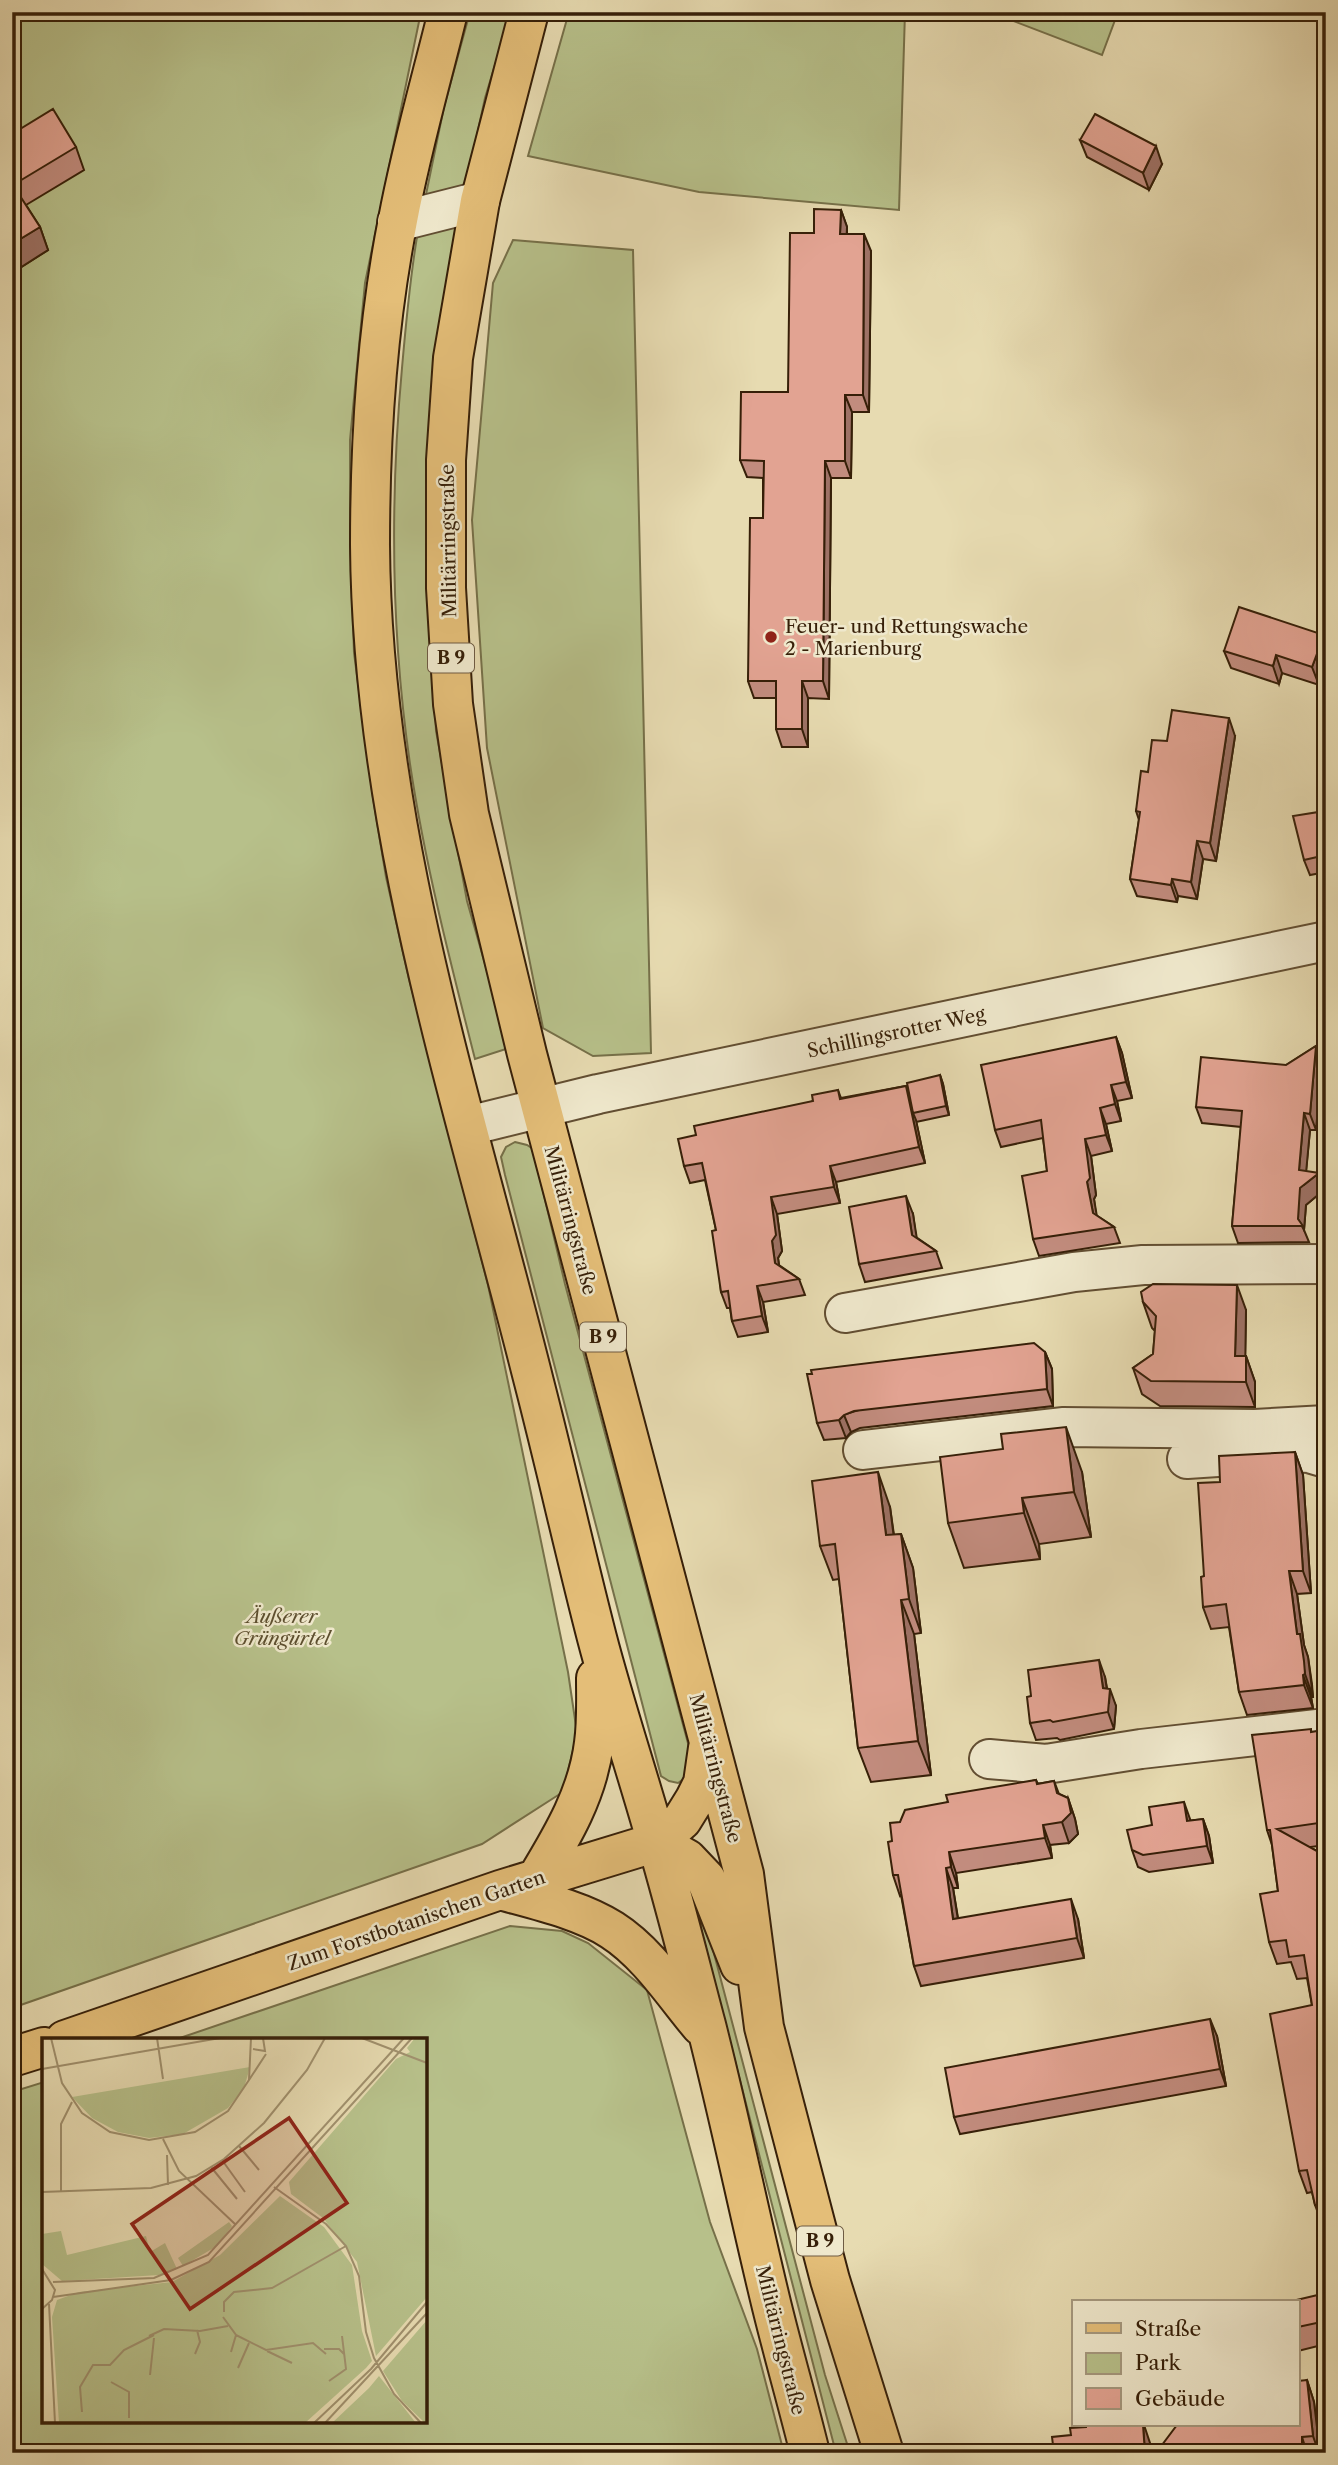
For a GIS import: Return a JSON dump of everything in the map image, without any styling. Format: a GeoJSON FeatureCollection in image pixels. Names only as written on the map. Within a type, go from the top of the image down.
{"type":"FeatureCollection","features":[{"type":"Feature","properties":{"kind":"main road","name":"Militärringstraße"},"geometry":{"type":"LineString","coordinates":[[448,12],[397,222],[381,337],[375,409],[370,546],[375,645],[394,807],[412,903],[597,1637],[657,1842],[708,2034],[773,2312],[810,2453]]}},
{"type":"Feature","properties":{"kind":"main road","name":"Militärringstraße"},"geometry":{"type":"LineString","coordinates":[[530,12],[480,201],[453,358],[446,460],[446,588],[453,704],[470,814],[541,1108],[744,1874],[764,2027],[830,2280],[884,2453]]}},
{"type":"Feature","properties":{"kind":"main road"},"geometry":{"type":"LineString","coordinates":[[537,1878],[576,1809],[587,1780],[595,1742],[597,1637]]}},
{"type":"Feature","properties":{"kind":"main road","name":"Zum Forstbotanischen Garten"},"geometry":{"type":"LineString","coordinates":[[71,2038],[500,1890],[657,1842],[682,1819],[695,1799],[703,1783],[709,1742]]}},
{"type":"Feature","properties":{"kind":"main road","name":"B 9"},"geometry":{"type":"LineString","coordinates":[[657,1842],[687,1859],[706,1879],[764,2027]]}},
{"type":"Feature","properties":{"kind":"main road"},"geometry":{"type":"LineString","coordinates":[[500,1890],[559,1906],[612,1930],[641,1956],[708,2034]]}},
{"type":"Feature","properties":{"kind":"main road"},"geometry":{"type":"LineString","coordinates":[[12,2057],[42,2048]]}},
{"type":"Feature","properties":{"kind":"street"},"geometry":{"type":"LineString","coordinates":[[397,222],[480,201]]}},
{"type":"Feature","properties":{"kind":"street","name":"Schillingsrotter Weg"},"geometry":{"type":"LineString","coordinates":[[468,1126],[541,1108],[1326,941]]}},
{"type":"Feature","properties":{"kind":"street"},"geometry":{"type":"LineString","coordinates":[[845,1313],[1074,1272],[1143,1265],[1326,1264]]}},
{"type":"Feature","properties":{"kind":"street"},"geometry":{"type":"LineString","coordinates":[[863,1450],[1062,1427],[1242,1429],[1326,1425]]}},
{"type":"Feature","properties":{"kind":"street"},"geometry":{"type":"LineString","coordinates":[[1187,1459],[1293,1452],[1326,1458]]}},
{"type":"Feature","properties":{"kind":"street"},"geometry":{"type":"LineString","coordinates":[[989,1759],[1046,1765],[1141,1749],[1326,1728]]}},
{"type":"Feature","properties":{"kind":"green space","name":"Äußerer Grüngürtel"},"geometry":{"type":"Polygon","coordinates":[[[12,12],[421,12],[365,283],[350,440],[354,653],[386,877],[409,979],[488,1285],[568,1672],[577,1733],[563,1792],[482,1844],[12,2008],[12,12]]]}},
{"type":"Feature","properties":{"kind":"green space"},"geometry":{"type":"Polygon","coordinates":[[[470,12],[511,12],[485,98],[464,195],[423,209],[444,107],[470,12]]]}},
{"type":"Feature","properties":{"kind":"green space"},"geometry":{"type":"Polygon","coordinates":[[[569,12],[905,12],[899,210],[699,192],[528,156],[569,12]]]}},
{"type":"Feature","properties":{"kind":"green space"},"geometry":{"type":"Polygon","coordinates":[[[990,12],[1118,12],[1102,55],[990,12]]]}},
{"type":"Feature","properties":{"kind":"green space"},"geometry":{"type":"Polygon","coordinates":[[[459,221],[436,352],[426,527],[436,731],[467,901],[509,1048],[475,1059],[439,912],[416,801],[399,665],[394,566],[398,417],[408,299],[418,231],[459,221]]]}},
{"type":"Feature","properties":{"kind":"green space"},"geometry":{"type":"Polygon","coordinates":[[[513,240],[633,250],[651,1053],[593,1056],[543,1028],[487,748],[472,520],[493,283],[513,240]]]}},
{"type":"Feature","properties":{"kind":"green space"},"geometry":{"type":"Polygon","coordinates":[[[515,1142],[533,1149],[565,1284],[689,1747],[685,1778],[678,1783],[661,1776],[505,1175],[501,1157],[506,1147],[515,1142]]]}},
{"type":"Feature","properties":{"kind":"green space"},"geometry":{"type":"Polygon","coordinates":[[[697,1889],[825,2375],[850,2453],[836,2453],[700,1925],[693,1891],[697,1889]]]}},
{"type":"Feature","properties":{"kind":"green space"},"geometry":{"type":"Polygon","coordinates":[[[510,1926],[562,1931],[588,1943],[647,1990],[710,2222],[757,2349],[784,2453],[12,2453],[12,2092],[42,2083],[42,2423],[427,2423],[427,2038],[180,2038],[510,1926]]]}},
{"type":"Feature","properties":{"kind":"building"},"geometry":{"type":"Polygon","coordinates":[[[53,109],[76,147],[13,185],[40,227],[12,244],[12,134],[53,109]]]}},
{"type":"Feature","properties":{"kind":"building"},"geometry":{"type":"Polygon","coordinates":[[[1095,114],[1156,146],[1143,173],[1080,140],[1095,114]]]}},
{"type":"Feature","properties":{"kind":"building"},"geometry":{"type":"Polygon","coordinates":[[[814,209],[841,210],[840,234],[864,234],[863,395],[845,395],[845,461],[825,461],[823,681],[802,681],[802,729],[776,729],[776,681],[748,681],[750,518],[763,518],[764,461],[740,460],[741,392],[788,392],[790,233],[814,233],[814,209]]]}},
{"type":"Feature","properties":{"kind":"building"},"geometry":{"type":"Polygon","coordinates":[[[1239,607],[1324,635],[1312,667],[1276,655],[1273,666],[1224,651],[1239,607]]]}},
{"type":"Feature","properties":{"kind":"building"},"geometry":{"type":"Polygon","coordinates":[[[1172,710],[1229,718],[1210,843],[1197,841],[1191,882],[1172,879],[1171,885],[1130,879],[1140,812],[1136,811],[1141,771],[1148,772],[1152,740],[1167,741],[1172,710]]]}},
{"type":"Feature","properties":{"kind":"building"},"geometry":{"type":"Polygon","coordinates":[[[1326,783],[1326,855],[1304,860],[1293,816],[1318,812],[1326,783]]]}},
{"type":"Feature","properties":{"kind":"building"},"geometry":{"type":"Polygon","coordinates":[[[1116,1037],[1126,1082],[1111,1085],[1115,1104],[1100,1108],[1106,1135],[1085,1139],[1090,1178],[1087,1182],[1093,1213],[1114,1227],[1033,1239],[1022,1176],[1047,1171],[1041,1120],[995,1130],[981,1065],[1116,1037]]]}},
{"type":"Feature","properties":{"kind":"building"},"geometry":{"type":"Polygon","coordinates":[[[1316,1046],[1310,1114],[1304,1113],[1299,1170],[1319,1173],[1300,1188],[1298,1219],[1303,1226],[1232,1226],[1242,1111],[1196,1107],[1201,1057],[1286,1065],[1316,1046]]]}},
{"type":"Feature","properties":{"kind":"building"},"geometry":{"type":"Polygon","coordinates":[[[940,1075],[946,1106],[913,1113],[907,1083],[940,1075]]]}},
{"type":"Feature","properties":{"kind":"building"},"geometry":{"type":"Polygon","coordinates":[[[906,1086],[919,1147],[830,1166],[834,1187],[771,1197],[776,1235],[772,1241],[775,1263],[799,1279],[757,1286],[762,1316],[732,1321],[728,1291],[721,1292],[712,1231],[716,1230],[702,1163],[684,1166],[678,1139],[696,1135],[694,1126],[813,1101],[812,1095],[838,1090],[840,1099],[906,1086]]]}},
{"type":"Feature","properties":{"kind":"building"},"geometry":{"type":"Polygon","coordinates":[[[906,1196],[912,1235],[936,1251],[859,1264],[849,1207],[906,1196]]]}},
{"type":"Feature","properties":{"kind":"building"},"geometry":{"type":"Polygon","coordinates":[[[1153,1284],[1237,1285],[1235,1356],[1246,1356],[1246,1382],[1151,1381],[1133,1368],[1153,1354],[1156,1316],[1143,1302],[1141,1292],[1153,1284]]]}},
{"type":"Feature","properties":{"kind":"building"},"geometry":{"type":"Polygon","coordinates":[[[1034,1343],[1045,1352],[1047,1389],[854,1411],[839,1420],[817,1423],[807,1374],[812,1374],[811,1370],[1034,1343]]]}},
{"type":"Feature","properties":{"kind":"building"},"geometry":{"type":"Polygon","coordinates":[[[1066,1427],[1074,1492],[1022,1498],[1024,1513],[948,1523],[940,1457],[1003,1449],[1001,1434],[1066,1427]]]}},
{"type":"Feature","properties":{"kind":"building"},"geometry":{"type":"Polygon","coordinates":[[[1295,1452],[1303,1571],[1289,1571],[1297,1634],[1300,1634],[1304,1661],[1304,1685],[1239,1692],[1226,1604],[1203,1607],[1201,1577],[1204,1576],[1198,1483],[1220,1482],[1219,1456],[1295,1452]]]}},
{"type":"Feature","properties":{"kind":"building"},"geometry":{"type":"Polygon","coordinates":[[[878,1472],[886,1535],[901,1534],[909,1599],[901,1600],[918,1741],[858,1748],[835,1544],[820,1546],[812,1481],[878,1472]]]}},
{"type":"Feature","properties":{"kind":"building"},"geometry":{"type":"Polygon","coordinates":[[[1099,1660],[1103,1688],[1110,1689],[1108,1712],[1053,1722],[1050,1720],[1030,1723],[1028,1670],[1099,1660]]]}},
{"type":"Feature","properties":{"kind":"building"},"geometry":{"type":"Polygon","coordinates":[[[1311,1729],[1311,1732],[1323,1730],[1326,1752],[1326,1822],[1277,1829],[1326,1856],[1324,2229],[1307,2170],[1299,2171],[1270,2014],[1312,2005],[1304,1955],[1289,1957],[1286,1940],[1269,1942],[1260,1894],[1278,1891],[1270,1830],[1267,1830],[1252,1735],[1311,1729]]]}},
{"type":"Feature","properties":{"kind":"building"},"geometry":{"type":"Polygon","coordinates":[[[1036,1780],[1037,1784],[1054,1781],[1057,1793],[1068,1798],[1071,1813],[1062,1822],[1043,1825],[1045,1838],[949,1852],[951,1867],[946,1868],[953,1919],[1071,1899],[1077,1938],[914,1966],[898,1875],[893,1875],[888,1842],[892,1841],[890,1823],[900,1822],[905,1810],[948,1802],[946,1795],[1036,1780]]]}},
{"type":"Feature","properties":{"kind":"building"},"geometry":{"type":"Polygon","coordinates":[[[1184,1802],[1187,1821],[1203,1819],[1207,1846],[1143,1855],[1132,1850],[1127,1830],[1152,1825],[1149,1807],[1184,1802]]]}},
{"type":"Feature","properties":{"kind":"building"},"geometry":{"type":"Polygon","coordinates":[[[1210,2019],[1220,2069],[954,2117],[945,2068],[1210,2019]]]}},
{"type":"Feature","properties":{"kind":"building"},"geometry":{"type":"Polygon","coordinates":[[[1326,2293],[1326,2321],[1300,2327],[1300,2300],[1296,2300],[1326,2293]]]}},
{"type":"Feature","properties":{"kind":"building"},"geometry":{"type":"Polygon","coordinates":[[[1307,2380],[1313,2436],[1302,2437],[1302,2444],[1238,2453],[1156,2453],[1176,2426],[1300,2426],[1300,2381],[1307,2380]]]}},
{"type":"Feature","properties":{"kind":"building"},"geometry":{"type":"Polygon","coordinates":[[[1143,2426],[1145,2453],[1054,2453],[1052,2437],[1071,2435],[1070,2428],[1143,2426]]]}},
{"type":"Feature","properties":{"kind":"place","name":"Feuer- und Rettungswache 2 - Marienburg"},"geometry":{"type":"Point","coordinates":[771,637]}}]}
